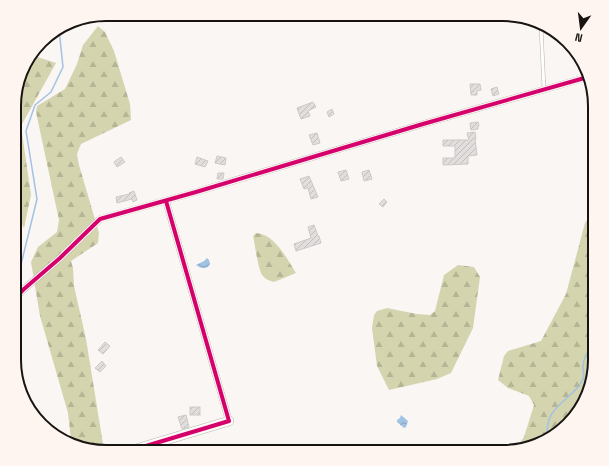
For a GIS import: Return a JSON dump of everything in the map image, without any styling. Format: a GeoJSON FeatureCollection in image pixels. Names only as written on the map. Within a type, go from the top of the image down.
{"type":"FeatureCollection","features":[{"type":"Feature","properties":{"kind":"street"},"geometry":{"type":"LineString","coordinates":[[21,292],[60,258],[100,219],[166,201],[583,78]]}},
{"type":"Feature","properties":{"kind":"street"},"geometry":{"type":"LineString","coordinates":[[149,445],[229,421],[166,201]]}},
{"type":"Feature","properties":{"kind":"lane"},"geometry":{"type":"LineString","coordinates":[[541,30],[544,90]]}},
{"type":"Feature","properties":{"kind":"green space"},"geometry":{"type":"Polygon","coordinates":[[[98,26],[105,32],[114,51],[130,104],[131,120],[81,144],[77,154],[99,233],[98,243],[71,261],[74,286],[86,339],[103,445],[71,438],[68,413],[40,316],[31,262],[38,247],[57,232],[59,220],[36,112],[37,106],[65,89],[77,64],[83,45],[98,26]]]}},
{"type":"Feature","properties":{"kind":"green space"},"geometry":{"type":"Polygon","coordinates":[[[37,57],[56,63],[21,126],[22,95],[27,73],[32,63],[37,57]]]}},
{"type":"Feature","properties":{"kind":"green space"},"geometry":{"type":"Polygon","coordinates":[[[21,126],[31,195],[24,228],[21,223],[21,126]]]}},
{"type":"Feature","properties":{"kind":"green space"},"geometry":{"type":"Polygon","coordinates":[[[588,218],[588,366],[582,393],[574,407],[559,424],[546,434],[536,439],[519,443],[524,437],[534,405],[529,396],[508,388],[498,380],[504,356],[508,351],[541,341],[566,294],[585,223],[588,218]]]}},
{"type":"Feature","properties":{"kind":"green space"},"geometry":{"type":"Polygon","coordinates":[[[256,233],[263,234],[275,242],[296,273],[274,282],[264,277],[261,273],[253,236],[256,233]]]}},
{"type":"Feature","properties":{"kind":"green space"},"geometry":{"type":"Polygon","coordinates":[[[458,265],[474,267],[480,277],[473,328],[451,373],[437,379],[389,390],[377,366],[372,328],[374,315],[377,311],[387,308],[430,315],[435,311],[444,275],[458,265]]]}},
{"type":"Feature","properties":{"kind":"water"},"geometry":{"type":"Polygon","coordinates":[[[207,258],[210,264],[208,267],[202,268],[196,265],[204,261],[207,258]]]}},
{"type":"Feature","properties":{"kind":"water"},"geometry":{"type":"Polygon","coordinates":[[[401,415],[408,421],[406,427],[404,428],[397,422],[401,415]]]}},
{"type":"Feature","properties":{"kind":"building"},"geometry":{"type":"Polygon","coordinates":[[[470,84],[480,84],[481,90],[477,91],[477,95],[471,95],[470,84]]]}},
{"type":"Feature","properties":{"kind":"building"},"geometry":{"type":"Polygon","coordinates":[[[497,87],[499,94],[493,96],[491,89],[497,87]]]}},
{"type":"Feature","properties":{"kind":"building"},"geometry":{"type":"Polygon","coordinates":[[[313,102],[316,107],[308,111],[310,116],[301,119],[297,108],[313,102]]]}},
{"type":"Feature","properties":{"kind":"building"},"geometry":{"type":"Polygon","coordinates":[[[332,109],[334,114],[329,117],[327,112],[332,109]]]}},
{"type":"Feature","properties":{"kind":"building"},"geometry":{"type":"Polygon","coordinates":[[[478,122],[478,129],[471,130],[470,123],[478,122]]]}},
{"type":"Feature","properties":{"kind":"building"},"geometry":{"type":"Polygon","coordinates":[[[475,132],[477,155],[468,156],[468,164],[443,165],[443,158],[455,158],[455,146],[443,146],[443,140],[469,140],[467,133],[475,132]]]}},
{"type":"Feature","properties":{"kind":"building"},"geometry":{"type":"Polygon","coordinates":[[[317,133],[320,143],[313,145],[309,135],[317,133]]]}},
{"type":"Feature","properties":{"kind":"building"},"geometry":{"type":"Polygon","coordinates":[[[217,156],[226,158],[225,165],[215,163],[217,156]]]}},
{"type":"Feature","properties":{"kind":"building"},"geometry":{"type":"Polygon","coordinates":[[[121,157],[125,162],[117,167],[114,162],[121,157]]]}},
{"type":"Feature","properties":{"kind":"building"},"geometry":{"type":"Polygon","coordinates":[[[197,157],[208,161],[205,167],[195,164],[197,157]]]}},
{"type":"Feature","properties":{"kind":"building"},"geometry":{"type":"Polygon","coordinates":[[[346,170],[349,179],[341,181],[338,172],[346,170]]]}},
{"type":"Feature","properties":{"kind":"building"},"geometry":{"type":"Polygon","coordinates":[[[369,170],[372,179],[364,181],[362,172],[369,170]]]}},
{"type":"Feature","properties":{"kind":"building"},"geometry":{"type":"Polygon","coordinates":[[[218,173],[224,173],[223,179],[217,179],[218,173]]]}},
{"type":"Feature","properties":{"kind":"building"},"geometry":{"type":"Polygon","coordinates":[[[309,176],[318,197],[311,199],[308,188],[304,189],[300,179],[309,176]]]}},
{"type":"Feature","properties":{"kind":"building"},"geometry":{"type":"Polygon","coordinates":[[[134,191],[137,200],[133,202],[132,199],[117,203],[116,197],[130,194],[129,193],[134,191]]]}},
{"type":"Feature","properties":{"kind":"building"},"geometry":{"type":"Polygon","coordinates":[[[384,199],[387,202],[383,207],[379,204],[384,199]]]}},
{"type":"Feature","properties":{"kind":"building"},"geometry":{"type":"Polygon","coordinates":[[[314,225],[321,243],[296,251],[294,244],[311,238],[308,227],[314,225]]]}},
{"type":"Feature","properties":{"kind":"building"},"geometry":{"type":"Polygon","coordinates":[[[105,342],[110,346],[103,354],[98,350],[105,342]]]}},
{"type":"Feature","properties":{"kind":"building"},"geometry":{"type":"Polygon","coordinates":[[[102,361],[106,366],[100,372],[95,368],[102,361]]]}},
{"type":"Feature","properties":{"kind":"building"},"geometry":{"type":"Polygon","coordinates":[[[190,407],[200,407],[200,415],[190,415],[190,407]]]}},
{"type":"Feature","properties":{"kind":"building"},"geometry":{"type":"Polygon","coordinates":[[[186,415],[189,427],[182,429],[178,417],[186,415]]]}},
{"type":"Feature","properties":{"kind":"waterway"},"geometry":{"type":"LineString","coordinates":[[21,265],[37,199],[26,131],[35,105],[51,92],[63,67],[60,35]]}},
{"type":"Feature","properties":{"kind":"waterway"},"geometry":{"type":"LineString","coordinates":[[547,433],[550,417],[553,412],[577,389],[583,379],[584,360],[588,352]]}},
{"type":"Feature","properties":{"kind":"cycle path"},"geometry":{"type":"LineString","coordinates":[[21,292],[60,258],[100,219],[583,78]]}},
{"type":"Feature","properties":{"kind":"cycle path"},"geometry":{"type":"LineString","coordinates":[[149,445],[229,421],[166,201]]}}]}
